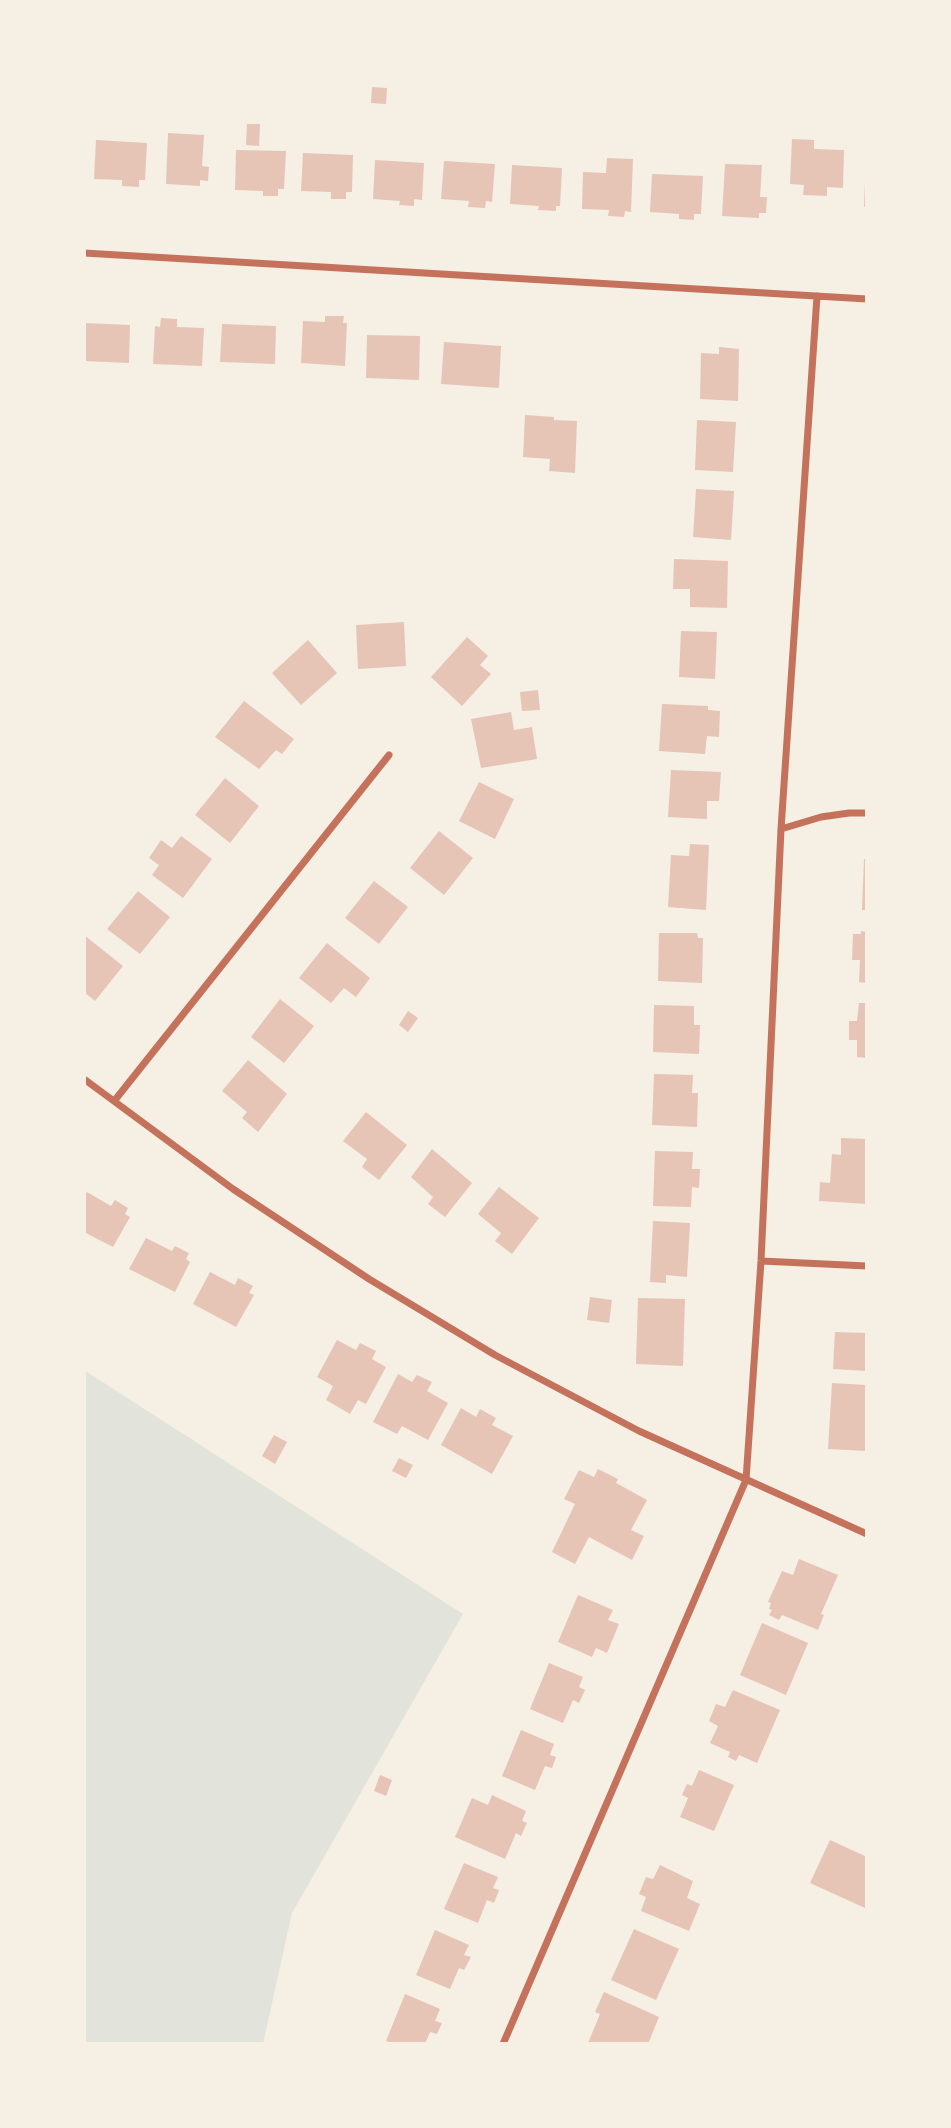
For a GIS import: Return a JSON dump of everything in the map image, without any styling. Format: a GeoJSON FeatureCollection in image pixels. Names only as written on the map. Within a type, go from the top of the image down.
{"type":"FeatureCollection","features":[{"type":"Feature","properties":{"kind":"street"},"geometry":{"type":"LineString","coordinates":[[84,253],[867,299]]}},
{"type":"Feature","properties":{"kind":"street"},"geometry":{"type":"LineString","coordinates":[[503,2044],[746,1480],[761,1261],[781,829],[817,296]]}},
{"type":"Feature","properties":{"kind":"street"},"geometry":{"type":"LineString","coordinates":[[115,1100],[389,755]]}},
{"type":"Feature","properties":{"kind":"street"},"geometry":{"type":"LineString","coordinates":[[781,829],[821,817],[867,813]]}},
{"type":"Feature","properties":{"kind":"street"},"geometry":{"type":"LineString","coordinates":[[84,1079],[233,1189],[391,1293],[495,1355],[627,1424],[867,1534]]}},
{"type":"Feature","properties":{"kind":"street"},"geometry":{"type":"LineString","coordinates":[[761,1261],[867,1266]]}},
{"type":"Feature","properties":{"kind":"shaded area"},"geometry":{"type":"Polygon","coordinates":[[[84,1370],[463,1614],[292,1913],[263,2044],[84,2044],[84,1370]]]}},
{"type":"Feature","properties":{"kind":"building"},"geometry":{"type":"Polygon","coordinates":[[[372,87],[387,88],[386,104],[371,103],[372,87]]]}},
{"type":"Feature","properties":{"kind":"building"},"geometry":{"type":"Polygon","coordinates":[[[247,124],[260,124],[259,146],[246,145],[247,124]]]}},
{"type":"Feature","properties":{"kind":"building"},"geometry":{"type":"Polygon","coordinates":[[[168,133],[204,135],[202,166],[209,167],[208,181],[200,180],[200,186],[166,184],[168,133]]]}},
{"type":"Feature","properties":{"kind":"building"},"geometry":{"type":"Polygon","coordinates":[[[792,139],[814,140],[814,149],[844,150],[843,188],[827,187],[827,196],[803,195],[804,185],[790,184],[792,139]]]}},
{"type":"Feature","properties":{"kind":"building"},"geometry":{"type":"Polygon","coordinates":[[[96,140],[147,143],[145,180],[139,180],[139,187],[122,186],[122,180],[94,179],[96,140]]]}},
{"type":"Feature","properties":{"kind":"building"},"geometry":{"type":"Polygon","coordinates":[[[236,150],[286,151],[284,189],[278,189],[278,196],[263,196],[263,191],[235,190],[236,150]]]}},
{"type":"Feature","properties":{"kind":"building"},"geometry":{"type":"Polygon","coordinates":[[[303,153],[353,155],[352,192],[346,192],[346,199],[331,199],[331,192],[301,191],[303,153]]]}},
{"type":"Feature","properties":{"kind":"building"},"geometry":{"type":"Polygon","coordinates":[[[607,158],[633,159],[631,212],[625,211],[624,217],[608,216],[609,210],[582,209],[583,172],[606,173],[607,158]]]}},
{"type":"Feature","properties":{"kind":"building"},"geometry":{"type":"Polygon","coordinates":[[[375,160],[424,163],[422,200],[414,199],[414,206],[399,205],[400,201],[373,199],[375,160]]]}},
{"type":"Feature","properties":{"kind":"building"},"geometry":{"type":"Polygon","coordinates":[[[444,161],[495,164],[492,202],[486,201],[485,208],[468,207],[469,201],[441,199],[444,161]]]}},
{"type":"Feature","properties":{"kind":"building"},"geometry":{"type":"Polygon","coordinates":[[[725,164],[762,165],[760,197],[767,197],[766,213],[759,213],[759,218],[722,216],[725,164]]]}},
{"type":"Feature","properties":{"kind":"building"},"geometry":{"type":"Polygon","coordinates":[[[512,165],[562,168],[560,206],[556,206],[556,211],[538,210],[539,206],[510,204],[512,165]]]}},
{"type":"Feature","properties":{"kind":"building"},"geometry":{"type":"Polygon","coordinates":[[[652,174],[703,176],[701,214],[694,214],[694,220],[679,219],[679,214],[650,212],[652,174]]]}},
{"type":"Feature","properties":{"kind":"building"},"geometry":{"type":"Polygon","coordinates":[[[867,181],[867,207],[864,207],[867,181]]]}},
{"type":"Feature","properties":{"kind":"building"},"geometry":{"type":"Polygon","coordinates":[[[325,316],[344,316],[343,323],[347,323],[345,366],[301,363],[303,321],[325,322],[325,316]]]}},
{"type":"Feature","properties":{"kind":"building"},"geometry":{"type":"Polygon","coordinates":[[[161,318],[177,319],[177,327],[204,328],[202,366],[153,364],[155,326],[160,327],[161,318]]]}},
{"type":"Feature","properties":{"kind":"building"},"geometry":{"type":"Polygon","coordinates":[[[84,323],[130,325],[129,363],[84,361],[84,323]]]}},
{"type":"Feature","properties":{"kind":"building"},"geometry":{"type":"Polygon","coordinates":[[[222,324],[276,326],[275,364],[220,362],[222,324]]]}},
{"type":"Feature","properties":{"kind":"building"},"geometry":{"type":"Polygon","coordinates":[[[367,335],[420,336],[419,380],[366,378],[367,335]]]}},
{"type":"Feature","properties":{"kind":"building"},"geometry":{"type":"Polygon","coordinates":[[[444,342],[501,346],[499,388],[441,384],[444,342]]]}},
{"type":"Feature","properties":{"kind":"building"},"geometry":{"type":"Polygon","coordinates":[[[719,347],[739,349],[738,401],[700,399],[701,353],[719,354],[719,347]]]}},
{"type":"Feature","properties":{"kind":"building"},"geometry":{"type":"Polygon","coordinates":[[[525,415],[577,421],[575,473],[549,471],[550,459],[523,457],[525,415]]]}},
{"type":"Feature","properties":{"kind":"building"},"geometry":{"type":"Polygon","coordinates":[[[697,420],[736,422],[733,472],[695,470],[697,420]]]}},
{"type":"Feature","properties":{"kind":"building"},"geometry":{"type":"Polygon","coordinates":[[[696,489],[734,491],[731,540],[693,537],[696,489]]]}},
{"type":"Feature","properties":{"kind":"building"},"geometry":{"type":"Polygon","coordinates":[[[674,559],[728,561],[727,608],[690,607],[690,589],[673,589],[674,559]]]}},
{"type":"Feature","properties":{"kind":"building"},"geometry":{"type":"Polygon","coordinates":[[[404,622],[406,666],[358,669],[356,625],[404,622]]]}},
{"type":"Feature","properties":{"kind":"building"},"geometry":{"type":"Polygon","coordinates":[[[681,631],[717,632],[715,679],[679,677],[681,631]]]}},
{"type":"Feature","properties":{"kind":"building"},"geometry":{"type":"Polygon","coordinates":[[[467,637],[488,656],[480,665],[491,674],[462,706],[431,677],[467,637]]]}},
{"type":"Feature","properties":{"kind":"building"},"geometry":{"type":"Polygon","coordinates":[[[308,640],[337,673],[301,705],[272,673],[308,640]]]}},
{"type":"Feature","properties":{"kind":"building"},"geometry":{"type":"Polygon","coordinates":[[[538,690],[540,710],[522,711],[520,692],[538,690]]]}},
{"type":"Feature","properties":{"kind":"building"},"geometry":{"type":"Polygon","coordinates":[[[244,701],[294,739],[282,754],[276,750],[259,769],[215,737],[244,701]]]}},
{"type":"Feature","properties":{"kind":"building"},"geometry":{"type":"Polygon","coordinates":[[[662,704],[708,706],[708,710],[720,711],[719,737],[707,736],[705,754],[659,751],[662,704]]]}},
{"type":"Feature","properties":{"kind":"building"},"geometry":{"type":"Polygon","coordinates":[[[511,712],[514,730],[532,727],[537,759],[481,768],[471,719],[511,712]]]}},
{"type":"Feature","properties":{"kind":"building"},"geometry":{"type":"Polygon","coordinates":[[[671,770],[721,772],[719,801],[707,801],[707,819],[668,817],[671,770]]]}},
{"type":"Feature","properties":{"kind":"building"},"geometry":{"type":"Polygon","coordinates":[[[225,778],[259,806],[230,843],[195,815],[225,778]]]}},
{"type":"Feature","properties":{"kind":"building"},"geometry":{"type":"Polygon","coordinates":[[[479,782],[514,799],[495,839],[459,821],[479,782]]]}},
{"type":"Feature","properties":{"kind":"building"},"geometry":{"type":"Polygon","coordinates":[[[439,831],[473,858],[444,895],[410,868],[439,831]]]}},
{"type":"Feature","properties":{"kind":"building"},"geometry":{"type":"Polygon","coordinates":[[[181,836],[212,859],[183,898],[152,875],[159,865],[149,858],[161,840],[172,848],[181,836]]]}},
{"type":"Feature","properties":{"kind":"building"},"geometry":{"type":"Polygon","coordinates":[[[690,844],[709,845],[706,910],[668,907],[671,855],[689,856],[690,844]]]}},
{"type":"Feature","properties":{"kind":"building"},"geometry":{"type":"Polygon","coordinates":[[[864,859],[867,859],[867,910],[862,910],[864,859]]]}},
{"type":"Feature","properties":{"kind":"building"},"geometry":{"type":"Polygon","coordinates":[[[374,881],[408,907],[379,944],[345,918],[374,881]]]}},
{"type":"Feature","properties":{"kind":"building"},"geometry":{"type":"Polygon","coordinates":[[[138,891],[170,917],[140,954],[107,929],[138,891]]]}},
{"type":"Feature","properties":{"kind":"building"},"geometry":{"type":"Polygon","coordinates":[[[861,931],[867,932],[867,983],[859,982],[860,960],[852,960],[853,934],[861,934],[861,931]]]}},
{"type":"Feature","properties":{"kind":"building"},"geometry":{"type":"Polygon","coordinates":[[[659,933],[697,933],[698,938],[703,938],[702,983],[658,981],[659,933]]]}},
{"type":"Feature","properties":{"kind":"building"},"geometry":{"type":"Polygon","coordinates":[[[84,935],[123,966],[95,1001],[84,992],[84,935]]]}},
{"type":"Feature","properties":{"kind":"building"},"geometry":{"type":"Polygon","coordinates":[[[327,943],[370,978],[356,997],[344,988],[331,1003],[299,978],[327,943]]]}},
{"type":"Feature","properties":{"kind":"building"},"geometry":{"type":"Polygon","coordinates":[[[280,999],[314,1026],[284,1063],[251,1037],[280,999]]]}},
{"type":"Feature","properties":{"kind":"building"},"geometry":{"type":"Polygon","coordinates":[[[859,1003],[867,1003],[867,1058],[857,1057],[857,1040],[849,1040],[849,1021],[857,1021],[859,1003]]]}},
{"type":"Feature","properties":{"kind":"building"},"geometry":{"type":"Polygon","coordinates":[[[654,1005],[694,1006],[694,1025],[700,1025],[699,1054],[653,1052],[654,1005]]]}},
{"type":"Feature","properties":{"kind":"building"},"geometry":{"type":"Polygon","coordinates":[[[408,1011],[418,1018],[408,1032],[399,1025],[408,1011]]]}},
{"type":"Feature","properties":{"kind":"building"},"geometry":{"type":"Polygon","coordinates":[[[248,1060],[287,1094],[258,1132],[242,1118],[247,1112],[222,1091],[248,1060]]]}},
{"type":"Feature","properties":{"kind":"building"},"geometry":{"type":"Polygon","coordinates":[[[654,1074],[693,1075],[692,1093],[698,1093],[697,1127],[652,1125],[654,1074]]]}},
{"type":"Feature","properties":{"kind":"building"},"geometry":{"type":"Polygon","coordinates":[[[366,1112],[407,1145],[379,1180],[362,1167],[367,1159],[343,1141],[366,1112]]]}},
{"type":"Feature","properties":{"kind":"building"},"geometry":{"type":"Polygon","coordinates":[[[841,1138],[867,1139],[867,1204],[819,1201],[820,1182],[830,1183],[832,1154],[841,1155],[841,1138]]]}},
{"type":"Feature","properties":{"kind":"building"},"geometry":{"type":"Polygon","coordinates":[[[432,1149],[472,1183],[445,1217],[428,1204],[433,1197],[411,1177],[432,1149]]]}},
{"type":"Feature","properties":{"kind":"building"},"geometry":{"type":"Polygon","coordinates":[[[655,1151],[693,1152],[692,1169],[700,1169],[699,1188],[692,1187],[691,1207],[653,1206],[655,1151]]]}},
{"type":"Feature","properties":{"kind":"building"},"geometry":{"type":"Polygon","coordinates":[[[499,1187],[539,1218],[512,1254],[495,1241],[501,1233],[478,1214],[499,1187]]]}},
{"type":"Feature","properties":{"kind":"building"},"geometry":{"type":"Polygon","coordinates":[[[87,1192],[111,1206],[115,1200],[128,1208],[125,1214],[130,1217],[113,1247],[84,1232],[84,1197],[87,1192]]]}},
{"type":"Feature","properties":{"kind":"building"},"geometry":{"type":"Polygon","coordinates":[[[653,1221],[690,1223],[687,1277],[666,1275],[666,1283],[650,1282],[653,1221]]]}},
{"type":"Feature","properties":{"kind":"building"},"geometry":{"type":"Polygon","coordinates":[[[146,1238],[172,1251],[175,1246],[189,1253],[186,1259],[190,1262],[175,1292],[129,1269],[146,1238]]]}},
{"type":"Feature","properties":{"kind":"building"},"geometry":{"type":"Polygon","coordinates":[[[210,1272],[235,1285],[238,1278],[253,1286],[249,1293],[254,1295],[236,1327],[193,1304],[210,1272]]]}},
{"type":"Feature","properties":{"kind":"building"},"geometry":{"type":"Polygon","coordinates":[[[590,1297],[612,1300],[609,1323],[587,1320],[590,1297]]]}},
{"type":"Feature","properties":{"kind":"building"},"geometry":{"type":"Polygon","coordinates":[[[638,1298],[685,1299],[683,1366],[636,1364],[638,1298]]]}},
{"type":"Feature","properties":{"kind":"building"},"geometry":{"type":"Polygon","coordinates":[[[835,1332],[867,1333],[867,1371],[833,1369],[835,1332]]]}},
{"type":"Feature","properties":{"kind":"building"},"geometry":{"type":"Polygon","coordinates":[[[337,1340],[356,1350],[360,1343],[376,1351],[372,1359],[386,1367],[366,1404],[358,1400],[350,1414],[326,1400],[333,1386],[317,1377],[337,1340]]]}},
{"type":"Feature","properties":{"kind":"building"},"geometry":{"type":"Polygon","coordinates":[[[398,1374],[412,1382],[417,1375],[432,1382],[427,1391],[448,1403],[428,1440],[402,1426],[397,1434],[373,1422],[398,1374]]]}},
{"type":"Feature","properties":{"kind":"building"},"geometry":{"type":"Polygon","coordinates":[[[832,1383],[867,1385],[867,1451],[828,1449],[832,1383]]]}},
{"type":"Feature","properties":{"kind":"building"},"geometry":{"type":"Polygon","coordinates":[[[461,1408],[476,1417],[480,1409],[496,1418],[492,1425],[513,1436],[492,1474],[441,1445],[461,1408]]]}},
{"type":"Feature","properties":{"kind":"building"},"geometry":{"type":"Polygon","coordinates":[[[274,1435],[287,1442],[275,1464],[262,1456],[274,1435]]]}},
{"type":"Feature","properties":{"kind":"building"},"geometry":{"type":"Polygon","coordinates":[[[399,1458],[413,1465],[406,1478],[392,1471],[399,1458]]]}},
{"type":"Feature","properties":{"kind":"building"},"geometry":{"type":"Polygon","coordinates":[[[598,1469],[618,1479],[616,1483],[647,1500],[631,1530],[644,1536],[632,1560],[589,1537],[575,1564],[552,1552],[575,1504],[564,1499],[579,1470],[594,1477],[598,1469]]]}},
{"type":"Feature","properties":{"kind":"building"},"geometry":{"type":"Polygon","coordinates":[[[799,1559],[838,1575],[821,1614],[824,1615],[818,1630],[782,1615],[779,1620],[769,1615],[772,1610],[769,1609],[771,1603],[768,1602],[782,1571],[793,1575],[799,1559]]]}},
{"type":"Feature","properties":{"kind":"building"},"geometry":{"type":"Polygon","coordinates":[[[578,1595],[613,1610],[608,1620],[619,1624],[607,1653],[596,1648],[592,1657],[558,1642],[578,1595]]]}},
{"type":"Feature","properties":{"kind":"building"},"geometry":{"type":"Polygon","coordinates":[[[762,1623],[808,1643],[786,1695],[740,1675],[762,1623]]]}},
{"type":"Feature","properties":{"kind":"building"},"geometry":{"type":"Polygon","coordinates":[[[549,1663],[583,1677],[579,1687],[585,1690],[579,1703],[573,1700],[563,1723],[530,1709],[549,1663]]]}},
{"type":"Feature","properties":{"kind":"building"},"geometry":{"type":"Polygon","coordinates":[[[733,1690],[780,1710],[757,1763],[739,1755],[736,1761],[728,1757],[730,1752],[710,1743],[718,1726],[709,1721],[716,1704],[725,1707],[733,1690]]]}},
{"type":"Feature","properties":{"kind":"building"},"geometry":{"type":"Polygon","coordinates":[[[521,1730],[554,1744],[550,1755],[556,1757],[552,1768],[545,1766],[535,1790],[502,1776],[521,1730]]]}},
{"type":"Feature","properties":{"kind":"building"},"geometry":{"type":"Polygon","coordinates":[[[699,1770],[734,1785],[714,1831],[680,1817],[688,1798],[682,1795],[687,1784],[692,1786],[699,1770]]]}},
{"type":"Feature","properties":{"kind":"building"},"geometry":{"type":"Polygon","coordinates":[[[380,1775],[392,1780],[386,1796],[374,1791],[380,1775]]]}},
{"type":"Feature","properties":{"kind":"building"},"geometry":{"type":"Polygon","coordinates":[[[492,1795],[526,1811],[522,1821],[527,1823],[521,1836],[516,1833],[505,1859],[455,1837],[472,1798],[488,1805],[492,1795]]]}},
{"type":"Feature","properties":{"kind":"building"},"geometry":{"type":"Polygon","coordinates":[[[830,1840],[867,1857],[865,1908],[810,1883],[830,1840]]]}},
{"type":"Feature","properties":{"kind":"building"},"geometry":{"type":"Polygon","coordinates":[[[464,1863],[498,1877],[493,1888],[499,1890],[494,1903],[487,1900],[478,1923],[444,1909],[464,1863]]]}},
{"type":"Feature","properties":{"kind":"building"},"geometry":{"type":"Polygon","coordinates":[[[660,1865],[693,1881],[687,1898],[700,1904],[689,1931],[641,1911],[646,1897],[639,1894],[646,1877],[653,1879],[660,1865]]]}},
{"type":"Feature","properties":{"kind":"building"},"geometry":{"type":"Polygon","coordinates":[[[634,1929],[679,1949],[656,2000],[611,1980],[634,1929]]]}},
{"type":"Feature","properties":{"kind":"building"},"geometry":{"type":"Polygon","coordinates":[[[435,1930],[469,1945],[464,1955],[471,1957],[464,1970],[459,1968],[450,1989],[416,1975],[435,1930]]]}},
{"type":"Feature","properties":{"kind":"building"},"geometry":{"type":"Polygon","coordinates":[[[604,1992],[659,2017],[648,2044],[588,2043],[600,2014],[595,2012],[604,1992]]]}},
{"type":"Feature","properties":{"kind":"building"},"geometry":{"type":"Polygon","coordinates":[[[405,1994],[440,2009],[435,2021],[442,2023],[437,2034],[430,2032],[425,2044],[393,2044],[386,2041],[405,1994]]]}}]}
